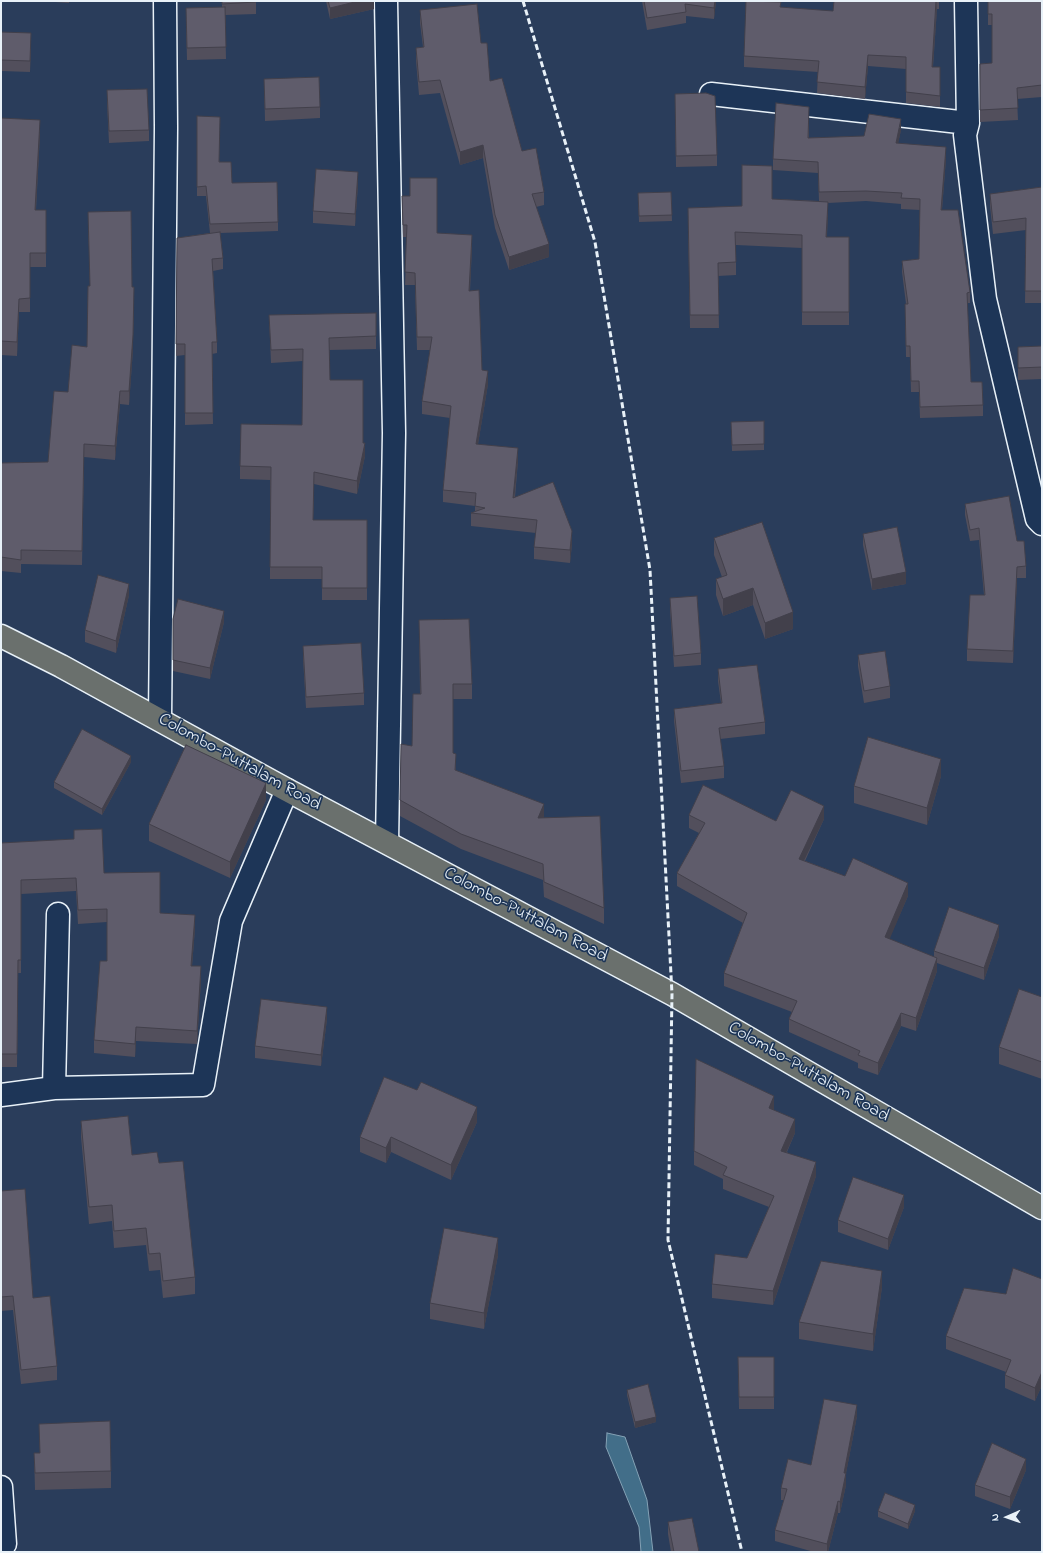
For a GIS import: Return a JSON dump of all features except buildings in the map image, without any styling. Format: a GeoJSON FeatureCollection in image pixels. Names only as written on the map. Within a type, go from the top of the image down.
{"type":"FeatureCollection","features":[{"type":"Feature","properties":{"kind":"highway","name":"Colombo-Puttalam Road"},"geometry":{"type":"LineString","coordinates":[[1,636],[160,719],[287,790],[672,994],[1042,1208]]}},
{"type":"Feature","properties":{"kind":"street"},"geometry":{"type":"LineString","coordinates":[[160,719],[166,136],[165,1]]}},
{"type":"Feature","properties":{"kind":"street"},"geometry":{"type":"LineString","coordinates":[[386,1],[394,433],[387,842]]}},
{"type":"Feature","properties":{"kind":"street"},"geometry":{"type":"LineString","coordinates":[[966,1],[968,123],[965,135],[985,300],[1037,518],[1042,524]]}},
{"type":"Feature","properties":{"kind":"street"},"geometry":{"type":"LineString","coordinates":[[711,94],[968,123]]}},
{"type":"Feature","properties":{"kind":"street"},"geometry":{"type":"LineString","coordinates":[[1,1095],[54,1088],[203,1085],[231,921],[287,790]]}},
{"type":"Feature","properties":{"kind":"street"},"geometry":{"type":"LineString","coordinates":[[54,1088],[58,914]]}},
{"type":"Feature","properties":{"kind":"street"},"geometry":{"type":"LineString","coordinates":[[1,1487],[5,1544]]}},
{"type":"Feature","properties":{"kind":"water"},"geometry":{"type":"Polygon","coordinates":[[[607,1433],[625,1437],[647,1500],[653,1552],[641,1552],[639,1527],[606,1447],[607,1433]]]}},
{"type":"Feature","properties":{"kind":"railway"},"geometry":{"type":"LineString","coordinates":[[523,1],[595,242],[650,570],[672,994],[668,1240],[742,1552]]}}]}
